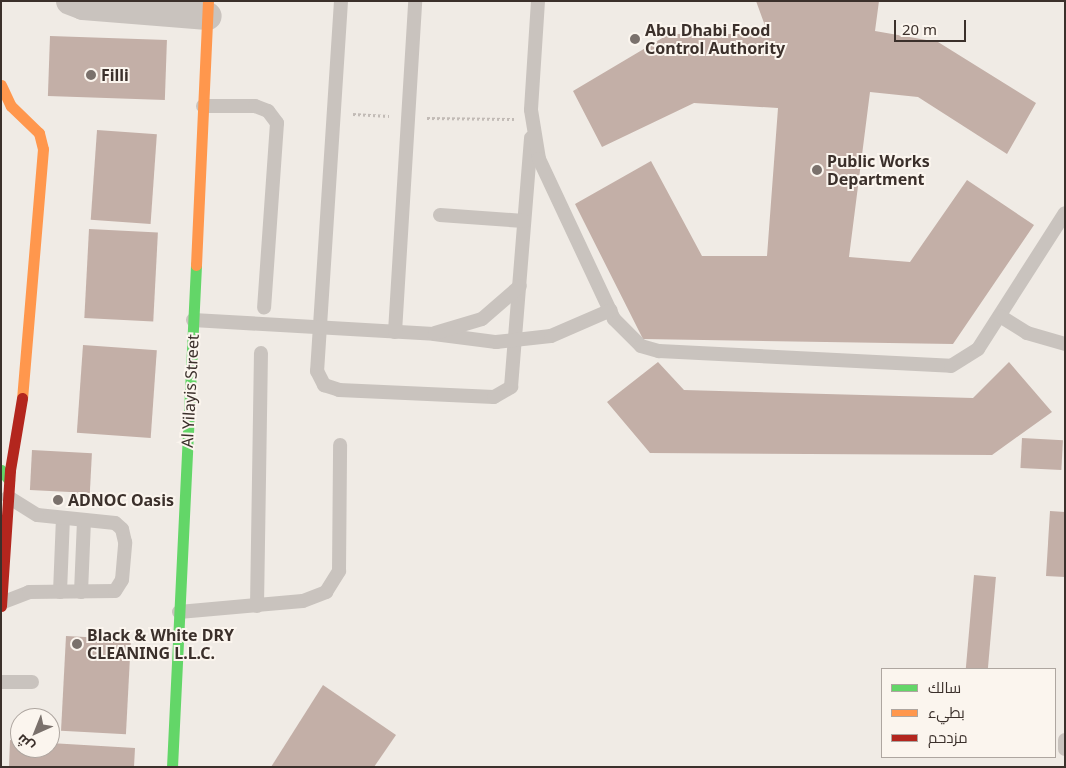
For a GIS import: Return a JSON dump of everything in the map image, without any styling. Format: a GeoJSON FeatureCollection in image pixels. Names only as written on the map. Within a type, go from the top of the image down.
{"type":"FeatureCollection","features":[{"type":"Feature","properties":{"kind":"street","name":"Al Yilayis Street"},"geometry":{"type":"LineString","coordinates":[[70,1],[83,6],[208,9],[172,767]]}},
{"type":"Feature","properties":{"kind":"street"},"geometry":{"type":"LineString","coordinates":[[1,85],[12,106],[39,133],[43,148],[27,377],[9,480],[1,605]]}},
{"type":"Feature","properties":{"kind":"street"},"geometry":{"type":"LineString","coordinates":[[1,470],[9,480]]}},
{"type":"Feature","properties":{"kind":"lane"},"geometry":{"type":"LineString","coordinates":[[341,1],[319,376],[328,388],[339,390],[501,395],[514,380],[532,125],[538,1]]}},
{"type":"Feature","properties":{"kind":"lane"},"geometry":{"type":"LineString","coordinates":[[396,332],[415,1]]}},
{"type":"Feature","properties":{"kind":"lane"},"geometry":{"type":"LineString","coordinates":[[204,106],[255,106],[268,111],[277,123],[264,308]]}},
{"type":"Feature","properties":{"kind":"lane"},"geometry":{"type":"LineString","coordinates":[[532,125],[545,173],[611,310],[632,341],[659,351],[941,367],[970,356],[1000,316],[1065,213]]}},
{"type":"Feature","properties":{"kind":"lane"},"geometry":{"type":"LineString","coordinates":[[440,215],[524,221]]}},
{"type":"Feature","properties":{"kind":"lane"},"geometry":{"type":"LineString","coordinates":[[434,334],[482,319],[520,286]]}},
{"type":"Feature","properties":{"kind":"lane"},"geometry":{"type":"LineString","coordinates":[[193,320],[434,334],[475,342],[517,341],[565,331],[611,310]]}},
{"type":"Feature","properties":{"kind":"lane"},"geometry":{"type":"LineString","coordinates":[[1000,316],[1027,333],[1065,344]]}},
{"type":"Feature","properties":{"kind":"lane"},"geometry":{"type":"LineString","coordinates":[[257,606],[261,353]]}},
{"type":"Feature","properties":{"kind":"lane"},"geometry":{"type":"LineString","coordinates":[[179,612],[315,599],[334,583],[340,559],[340,445]]}},
{"type":"Feature","properties":{"kind":"lane"},"geometry":{"type":"LineString","coordinates":[[1,605],[22,593],[80,592],[118,588],[125,542],[122,529],[115,523],[63,518],[28,512],[8,496]]}},
{"type":"Feature","properties":{"kind":"lane"},"geometry":{"type":"LineString","coordinates":[[60,592],[63,518]]}},
{"type":"Feature","properties":{"kind":"lane"},"geometry":{"type":"LineString","coordinates":[[80,592],[84,520]]}},
{"type":"Feature","properties":{"kind":"lane"},"geometry":{"type":"LineString","coordinates":[[1,682],[32,682]]}},
{"type":"Feature","properties":{"kind":"lane"},"geometry":{"type":"LineString","coordinates":[[1065,740],[1065,749]]}},
{"type":"Feature","properties":{"kind":"path"},"geometry":{"type":"LineString","coordinates":[[334,113],[532,125]]}},
{"type":"Feature","properties":{"kind":"building","name":"Public Works Department"},"geometry":{"type":"Polygon","coordinates":[[[756,1],[879,1],[875,31],[938,42],[1036,103],[1007,154],[918,97],[870,92],[849,257],[910,262],[967,180],[1034,225],[953,344],[643,339],[575,204],[651,161],[702,256],[767,256],[778,108],[694,103],[602,147],[573,91],[669,34],[768,34],[756,1]]]}},
{"type":"Feature","properties":{"kind":"building"},"geometry":{"type":"Polygon","coordinates":[[[50,36],[167,40],[165,100],[48,96],[50,36]]]}},
{"type":"Feature","properties":{"kind":"building"},"geometry":{"type":"Polygon","coordinates":[[[97,130],[157,134],[151,224],[91,220],[97,130]]]}},
{"type":"Feature","properties":{"kind":"building"},"geometry":{"type":"Polygon","coordinates":[[[89,229],[158,233],[153,321],[84,318],[89,229]]]}},
{"type":"Feature","properties":{"kind":"building"},"geometry":{"type":"Polygon","coordinates":[[[83,345],[157,350],[151,438],[77,433],[83,345]]]}},
{"type":"Feature","properties":{"kind":"building"},"geometry":{"type":"Polygon","coordinates":[[[658,362],[684,390],[973,398],[1009,362],[1052,412],[992,455],[650,453],[607,402],[658,362]]]}},
{"type":"Feature","properties":{"kind":"building"},"geometry":{"type":"Polygon","coordinates":[[[1022,438],[1063,440],[1061,470],[1020,468],[1022,438]]]}},
{"type":"Feature","properties":{"kind":"building"},"geometry":{"type":"Polygon","coordinates":[[[32,450],[92,453],[90,493],[30,490],[32,450]]]}},
{"type":"Feature","properties":{"kind":"building"},"geometry":{"type":"Polygon","coordinates":[[[1050,511],[1065,512],[1065,577],[1046,576],[1050,511]]]}},
{"type":"Feature","properties":{"kind":"building"},"geometry":{"type":"Polygon","coordinates":[[[974,575],[996,577],[988,668],[966,668],[974,575]]]}},
{"type":"Feature","properties":{"kind":"building"},"geometry":{"type":"Polygon","coordinates":[[[66,636],[131,639],[126,734],[61,731],[66,636]]]}},
{"type":"Feature","properties":{"kind":"building"},"geometry":{"type":"Polygon","coordinates":[[[323,685],[396,735],[374,767],[271,767],[323,685]]]}},
{"type":"Feature","properties":{"kind":"building"},"geometry":{"type":"Polygon","coordinates":[[[10,740],[10,758],[60,758],[60,744],[135,748],[134,767],[9,767],[10,740]]]}},
{"type":"Feature","properties":{"kind":"traffic: fast"},"geometry":{"type":"LineString","coordinates":[[172,767],[196,265]]}},
{"type":"Feature","properties":{"kind":"traffic: fast"},"geometry":{"type":"LineString","coordinates":[[1,470],[9,480]]}},
{"type":"Feature","properties":{"kind":"traffic: slow"},"geometry":{"type":"LineString","coordinates":[[196,265],[208,1]]}},
{"type":"Feature","properties":{"kind":"traffic: slow"},"geometry":{"type":"LineString","coordinates":[[1,85],[11,106],[39,133],[43,149],[22,398]]}},
{"type":"Feature","properties":{"kind":"traffic: jam"},"geometry":{"type":"LineString","coordinates":[[1,606],[10,470],[22,398]]}},
{"type":"Feature","properties":{"kind":"place","name":"Abu Dhabi Food Control Authority"},"geometry":{"type":"Point","coordinates":[635,39]}},
{"type":"Feature","properties":{"kind":"place","name":"Filli"},"geometry":{"type":"Point","coordinates":[91,75]}},
{"type":"Feature","properties":{"kind":"place","name":"Public Works Department"},"geometry":{"type":"Point","coordinates":[817,170]}},
{"type":"Feature","properties":{"kind":"place","name":"ADNOC Oasis"},"geometry":{"type":"Point","coordinates":[58,500]}},
{"type":"Feature","properties":{"kind":"place","name":"Black & White DRY CLEANING L.L.C."},"geometry":{"type":"Point","coordinates":[77,644]}}]}
